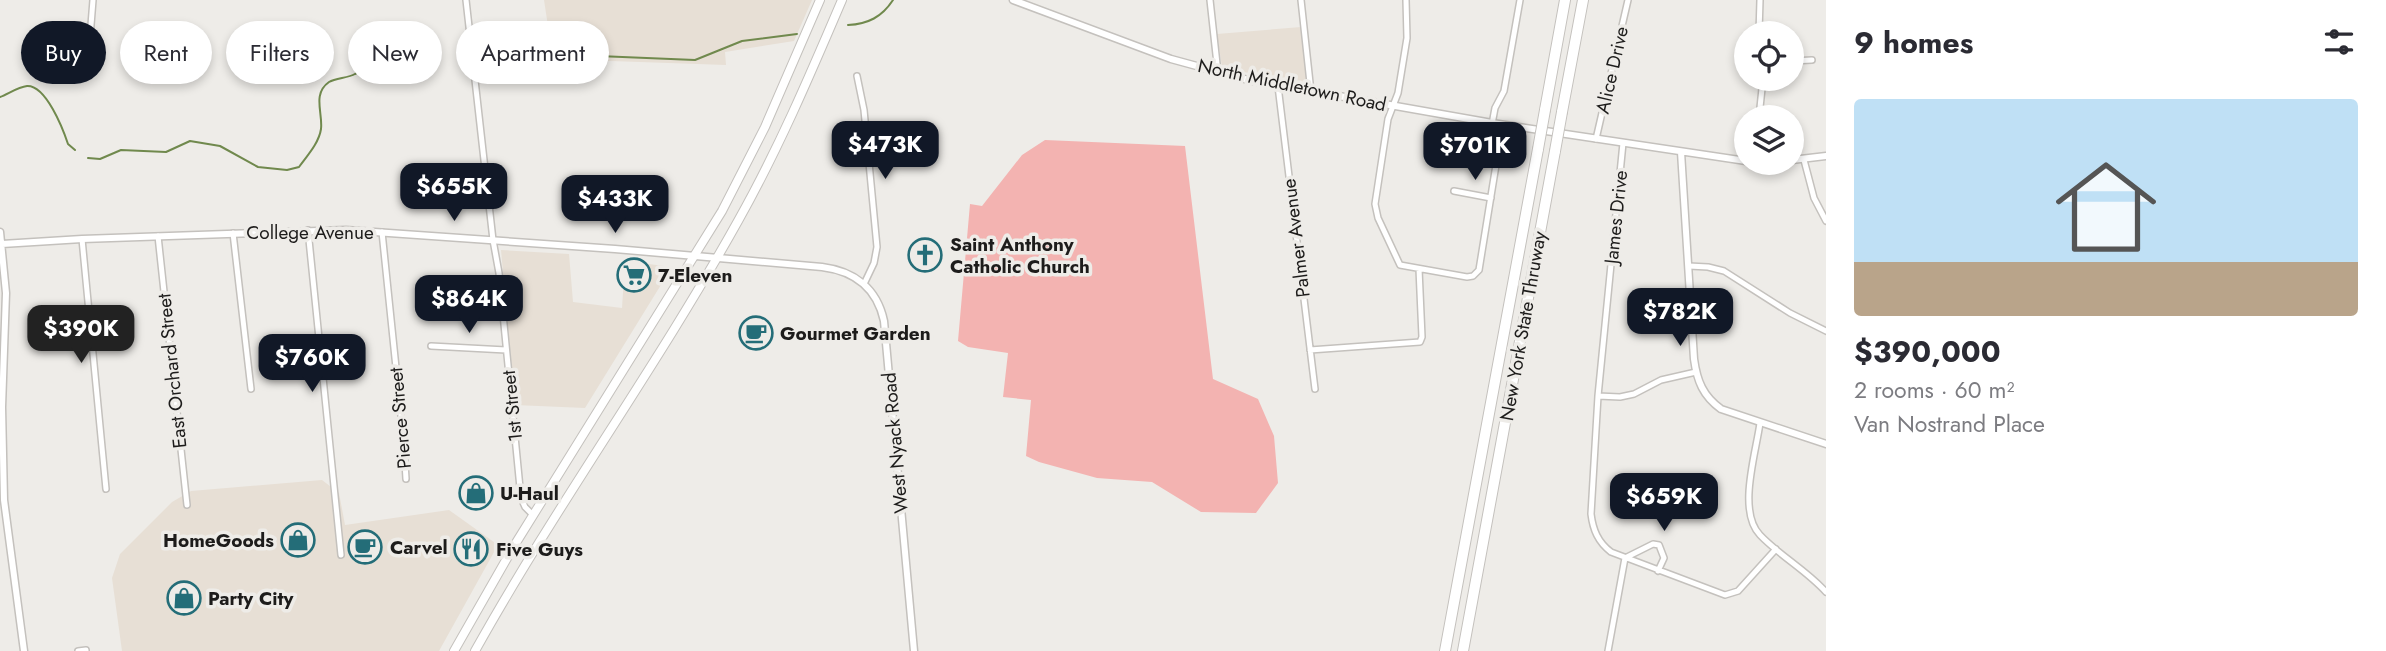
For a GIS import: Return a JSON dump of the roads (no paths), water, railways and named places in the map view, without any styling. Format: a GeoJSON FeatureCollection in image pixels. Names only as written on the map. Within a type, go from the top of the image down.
{"type":"FeatureCollection","features":[{"type":"Feature","properties":{"kind":"highway","name":"New York State Thruway"},"geometry":{"type":"LineString","coordinates":[[1445,651],[1565,0]]}},
{"type":"Feature","properties":{"kind":"highway","name":"New York State Thruway"},"geometry":{"type":"LineString","coordinates":[[1463,651],[1583,0]]}},
{"type":"Feature","properties":{"kind":"main road"},"geometry":{"type":"LineString","coordinates":[[454,651],[533,515],[695,256],[752,154],[820,0]]}},
{"type":"Feature","properties":{"kind":"main road"},"geometry":{"type":"LineString","coordinates":[[475,651],[541,537],[717,257],[777,146],[842,0]]}},
{"type":"Feature","properties":{"kind":"street"},"geometry":{"type":"LineString","coordinates":[[91,21],[93,0]]}},
{"type":"Feature","properties":{"kind":"street","name":"1st Street"},"geometry":{"type":"LineString","coordinates":[[466,0],[499,273],[521,498],[533,515]]}},
{"type":"Feature","properties":{"kind":"street","name":"North Middletown Road"},"geometry":{"type":"LineString","coordinates":[[1013,0],[1166,57],[1218,73],[1492,123],[1734,159]]}},
{"type":"Feature","properties":{"kind":"street"},"geometry":{"type":"LineString","coordinates":[[1210,0],[1218,73]]}},
{"type":"Feature","properties":{"kind":"street"},"geometry":{"type":"LineString","coordinates":[[1301,0],[1311,92]]}},
{"type":"Feature","properties":{"kind":"street"},"geometry":{"type":"LineString","coordinates":[[1406,0],[1407,38],[1398,93],[1392,106],[1376,209],[1397,261],[1405,267],[1467,277],[1476,274],[1491,198],[1496,165],[1490,142],[1492,123],[1495,108],[1504,91],[1520,0]]}},
{"type":"Feature","properties":{"kind":"street","name":"Alice Drive"},"geometry":{"type":"LineString","coordinates":[[1595,139],[1628,0]]}},
{"type":"Feature","properties":{"kind":"street"},"geometry":{"type":"LineString","coordinates":[[1759,21],[1760,0]]}},
{"type":"Feature","properties":{"kind":"street"},"geometry":{"type":"LineString","coordinates":[[1804,60],[1812,60]]}},
{"type":"Feature","properties":{"kind":"street"},"geometry":{"type":"LineString","coordinates":[[857,76],[864,110],[877,247],[874,263],[864,284]]}},
{"type":"Feature","properties":{"kind":"street","name":"Palmer Avenue"},"geometry":{"type":"LineString","coordinates":[[1279,86],[1315,390]]}},
{"type":"Feature","properties":{"kind":"street","name":"James Drive"},"geometry":{"type":"LineString","coordinates":[[1623,144],[1598,396],[1592,525],[1603,546],[1625,558],[1719,594],[1738,591],[1776,548]]}},
{"type":"Feature","properties":{"kind":"street"},"geometry":{"type":"LineString","coordinates":[[1681,152],[1696,372],[1704,393],[1711,402],[1737,416],[1826,444]]}},
{"type":"Feature","properties":{"kind":"street"},"geometry":{"type":"LineString","coordinates":[[1826,156],[1804,160],[1814,198],[1826,221]]}},
{"type":"Feature","properties":{"kind":"street"},"geometry":{"type":"LineString","coordinates":[[1454,191],[1491,198]]}},
{"type":"Feature","properties":{"kind":"street"},"geometry":{"type":"LineString","coordinates":[[308,230],[341,555]]}},
{"type":"Feature","properties":{"kind":"street","name":"College Avenue"},"geometry":{"type":"LineString","coordinates":[[2,244],[308,230],[382,232],[831,268],[846,272],[864,284]]}},
{"type":"Feature","properties":{"kind":"street"},"geometry":{"type":"LineString","coordinates":[[0,232],[4,500],[24,651]]}},
{"type":"Feature","properties":{"kind":"street","name":"Pierce Street"},"geometry":{"type":"LineString","coordinates":[[382,232],[406,479]]}},
{"type":"Feature","properties":{"kind":"street"},"geometry":{"type":"LineString","coordinates":[[233,233],[251,389]]}},
{"type":"Feature","properties":{"kind":"street","name":"East Orchard Street"},"geometry":{"type":"LineString","coordinates":[[158,236],[187,505]]}},
{"type":"Feature","properties":{"kind":"street"},"geometry":{"type":"LineString","coordinates":[[82,239],[106,489]]}},
{"type":"Feature","properties":{"kind":"street"},"geometry":{"type":"LineString","coordinates":[[1689,267],[1708,267],[1724,271],[1790,313],[1826,331]]}},
{"type":"Feature","properties":{"kind":"street"},"geometry":{"type":"LineString","coordinates":[[1310,350],[1420,342],[1419,269]]}},
{"type":"Feature","properties":{"kind":"street","name":"West Nyack Road"},"geometry":{"type":"LineString","coordinates":[[864,284],[879,304],[885,330],[914,651]]}},
{"type":"Feature","properties":{"kind":"street"},"geometry":{"type":"LineString","coordinates":[[431,346],[506,350]]}},
{"type":"Feature","properties":{"kind":"street"},"geometry":{"type":"LineString","coordinates":[[1598,396],[1627,396],[1661,380],[1696,372]]}},
{"type":"Feature","properties":{"kind":"street"},"geometry":{"type":"LineString","coordinates":[[1760,423],[1749,495],[1749,516],[1759,534],[1812,577],[1826,592]]}},
{"type":"Feature","properties":{"kind":"street"},"geometry":{"type":"LineString","coordinates":[[1608,651],[1625,558],[1653,544],[1659,545],[1664,558],[1658,571]]}},
{"type":"Feature","properties":{"kind":"street"},"geometry":{"type":"LineString","coordinates":[[78,651],[86,650]]}},
{"type":"Feature","properties":{"kind":"waterway"},"geometry":{"type":"LineString","coordinates":[[848,25],[874,18],[893,0]]}},
{"type":"Feature","properties":{"kind":"waterway"},"geometry":{"type":"LineString","coordinates":[[609,56],[695,60],[742,41],[797,34]]}},
{"type":"Feature","properties":{"kind":"waterway"},"geometry":{"type":"LineString","coordinates":[[88,158],[100,159],[121,150],[166,152],[190,141],[220,146],[258,167],[287,170],[299,167],[320,134],[321,92],[329,82],[348,76]]}},
{"type":"Feature","properties":{"kind":"waterway"},"geometry":{"type":"LineString","coordinates":[[0,97],[27,86],[34,88],[47,100],[68,144],[75,150]]}},
{"type":"Feature","properties":{"kind":"place","name":"Saint Anthony Catholic Church"},"geometry":{"type":"Point","coordinates":[925,255]}},
{"type":"Feature","properties":{"kind":"place","name":"7-Eleven"},"geometry":{"type":"Point","coordinates":[634,275]}},
{"type":"Feature","properties":{"kind":"place","name":"Gourmet Garden"},"geometry":{"type":"Point","coordinates":[756,333]}},
{"type":"Feature","properties":{"kind":"place","name":"U-Haul"},"geometry":{"type":"Point","coordinates":[476,493]}},
{"type":"Feature","properties":{"kind":"place","name":"HomeGoods"},"geometry":{"type":"Point","coordinates":[298,540]}},
{"type":"Feature","properties":{"kind":"place","name":"Carvel"},"geometry":{"type":"Point","coordinates":[365,547]}},
{"type":"Feature","properties":{"kind":"place","name":"Five Guys"},"geometry":{"type":"Point","coordinates":[471,549]}},
{"type":"Feature","properties":{"kind":"place","name":"Party City"},"geometry":{"type":"Point","coordinates":[184,598]}}]}
